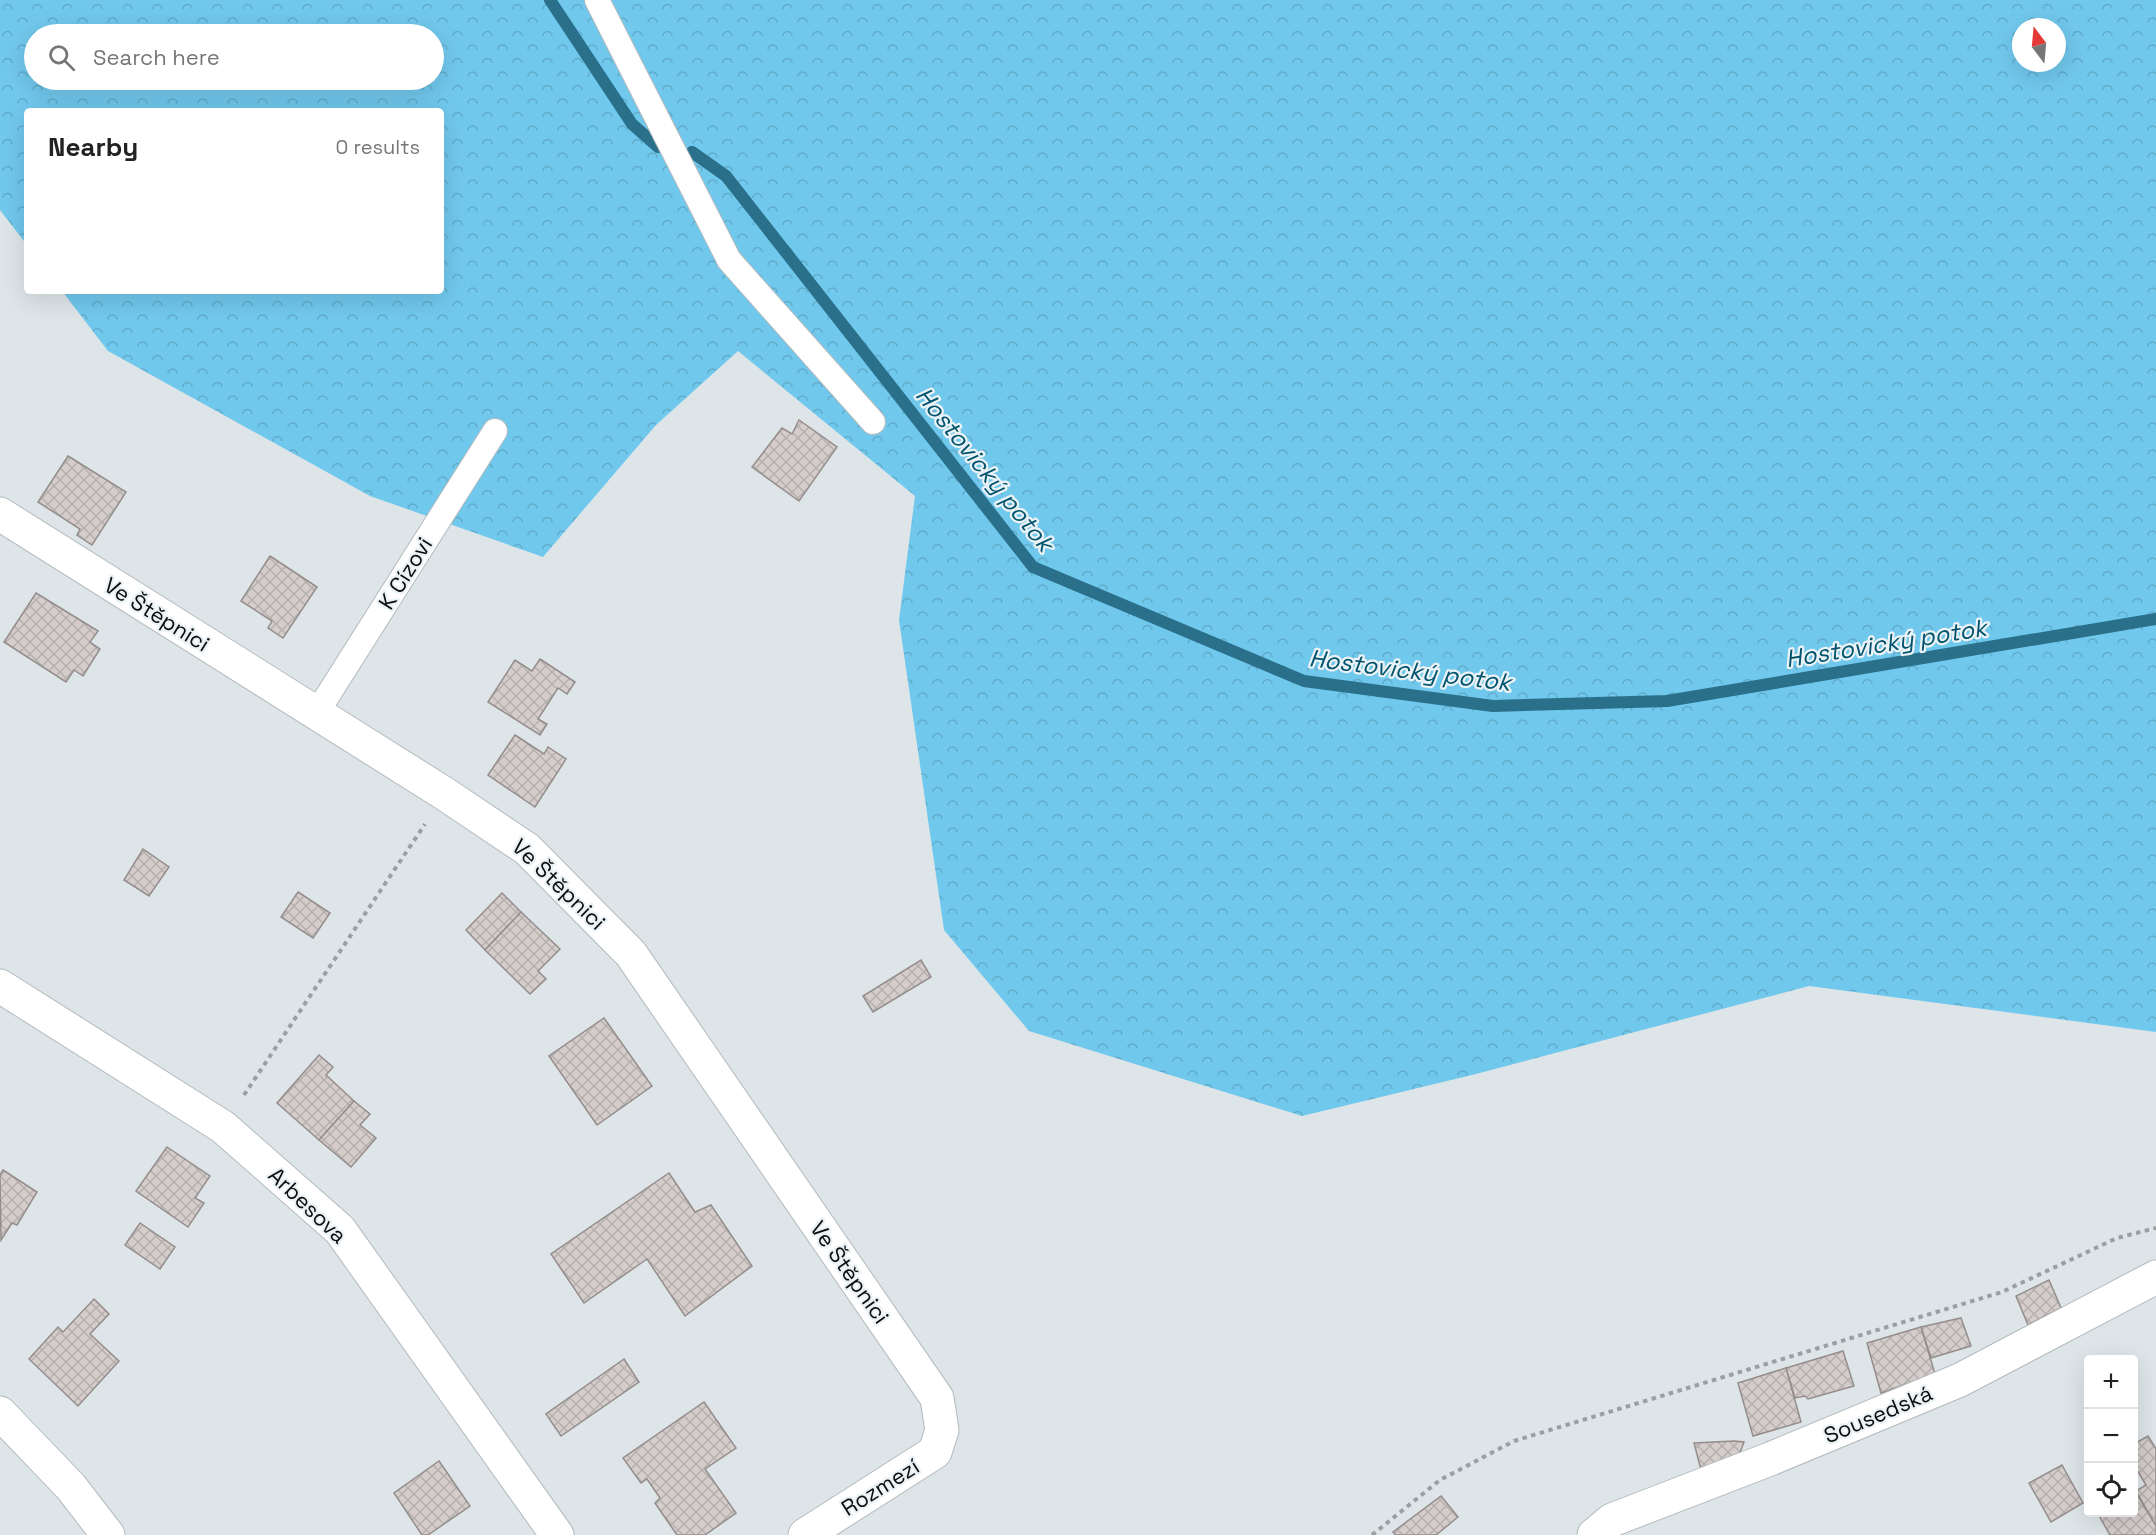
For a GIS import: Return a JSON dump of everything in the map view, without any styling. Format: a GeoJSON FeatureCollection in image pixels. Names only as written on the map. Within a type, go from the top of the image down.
{"type":"FeatureCollection","features":[{"type":"Feature","properties":{"kind":"street","name":"Ve Štěpnici"},"geometry":{"type":"LineString","coordinates":[[0,514],[445,794],[527,849],[631,954],[937,1398],[942,1430]]}},
{"type":"Feature","properties":{"kind":"street","name":"Arbesova"},"geometry":{"type":"LineString","coordinates":[[0,986],[223,1127],[340,1230],[556,1535]]}},
{"type":"Feature","properties":{"kind":"street","name":"Sousedská"},"geometry":{"type":"LineString","coordinates":[[1594,1535],[1612,1520],[1770,1459],[1960,1380],[2156,1277]]}},
{"type":"Feature","properties":{"kind":"street"},"geometry":{"type":"LineString","coordinates":[[0,1413],[71,1487],[108,1535]]}},
{"type":"Feature","properties":{"kind":"street","name":"Rozmezí"},"geometry":{"type":"LineString","coordinates":[[805,1535],[935,1452],[942,1430]]}},
{"type":"Feature","properties":{"kind":"lane"},"geometry":{"type":"LineString","coordinates":[[597,0],[729,260],[873,422]]}},
{"type":"Feature","properties":{"kind":"lane","name":"K Cízovi"},"geometry":{"type":"LineString","coordinates":[[316,714],[495,431]]}},
{"type":"Feature","properties":{"kind":"path"},"geometry":{"type":"LineString","coordinates":[[223,1127],[445,794]]}},
{"type":"Feature","properties":{"kind":"path"},"geometry":{"type":"LineString","coordinates":[[1372,1535],[1440,1480],[1514,1441],[2002,1292],[2117,1238],[2156,1228]]}},
{"type":"Feature","properties":{"kind":"green space"},"geometry":{"type":"Polygon","coordinates":[[[0,0],[2156,0],[2156,1032],[1809,986],[1476,1074],[1302,1116],[1029,1031],[944,930],[899,620],[915,496],[738,351],[656,425],[543,557],[370,496],[108,351],[64,294],[444,294],[444,108],[24,108],[24,241],[0,210],[0,0]]]}},
{"type":"Feature","properties":{"kind":"building"},"geometry":{"type":"Polygon","coordinates":[[[799,420],[837,447],[799,501],[752,467],[782,428],[792,434],[799,420]]]}},
{"type":"Feature","properties":{"kind":"building"},"geometry":{"type":"Polygon","coordinates":[[[68,456],[126,492],[92,545],[77,535],[80,529],[38,502],[68,456]]]}},
{"type":"Feature","properties":{"kind":"building"},"geometry":{"type":"Polygon","coordinates":[[[270,556],[317,587],[283,638],[268,628],[272,621],[241,601],[270,556]]]}},
{"type":"Feature","properties":{"kind":"building"},"geometry":{"type":"Polygon","coordinates":[[[36,593],[98,631],[90,642],[100,649],[83,676],[74,670],[66,682],[4,642],[36,593]]]}},
{"type":"Feature","properties":{"kind":"building"},"geometry":{"type":"Polygon","coordinates":[[[540,659],[575,682],[567,694],[558,688],[538,719],[547,724],[540,735],[488,702],[515,660],[532,671],[540,659]]]}},
{"type":"Feature","properties":{"kind":"building"},"geometry":{"type":"Polygon","coordinates":[[[515,735],[544,754],[548,747],[566,759],[535,807],[488,775],[515,735]]]}},
{"type":"Feature","properties":{"kind":"building"},"geometry":{"type":"Polygon","coordinates":[[[143,849],[169,867],[149,896],[124,880],[143,849]]]}},
{"type":"Feature","properties":{"kind":"building"},"geometry":{"type":"Polygon","coordinates":[[[298,892],[330,913],[313,938],[281,917],[298,892]]]}},
{"type":"Feature","properties":{"kind":"building"},"geometry":{"type":"Polygon","coordinates":[[[502,893],[521,912],[485,950],[466,930],[502,893]]]}},
{"type":"Feature","properties":{"kind":"building"},"geometry":{"type":"Polygon","coordinates":[[[521,912],[560,949],[538,971],[546,979],[530,994],[485,950],[521,912]]]}},
{"type":"Feature","properties":{"kind":"building"},"geometry":{"type":"Polygon","coordinates":[[[921,960],[931,977],[873,1012],[863,996],[921,960]]]}},
{"type":"Feature","properties":{"kind":"building"},"geometry":{"type":"Polygon","coordinates":[[[604,1018],[652,1086],[597,1125],[549,1056],[604,1018]]]}},
{"type":"Feature","properties":{"kind":"building"},"geometry":{"type":"Polygon","coordinates":[[[319,1055],[333,1067],[326,1075],[354,1101],[319,1140],[277,1103],[319,1055]]]}},
{"type":"Feature","properties":{"kind":"building"},"geometry":{"type":"Polygon","coordinates":[[[354,1101],[370,1114],[360,1125],[376,1138],[351,1167],[319,1140],[354,1101]]]}},
{"type":"Feature","properties":{"kind":"building"},"geometry":{"type":"Polygon","coordinates":[[[167,1147],[210,1176],[195,1198],[204,1203],[188,1227],[136,1191],[167,1147]]]}},
{"type":"Feature","properties":{"kind":"building"},"geometry":{"type":"Polygon","coordinates":[[[3,1170],[37,1192],[17,1225],[12,1223],[1,1240],[0,1175],[3,1170]]]}},
{"type":"Feature","properties":{"kind":"building"},"geometry":{"type":"Polygon","coordinates":[[[669,1173],[695,1212],[711,1205],[752,1266],[685,1316],[647,1259],[584,1303],[551,1254],[669,1173]]]}},
{"type":"Feature","properties":{"kind":"building"},"geometry":{"type":"Polygon","coordinates":[[[140,1223],[175,1247],[160,1269],[125,1245],[140,1223]]]}},
{"type":"Feature","properties":{"kind":"building"},"geometry":{"type":"Polygon","coordinates":[[[2049,1280],[2061,1308],[2028,1325],[2016,1296],[2049,1280]]]}},
{"type":"Feature","properties":{"kind":"building"},"geometry":{"type":"Polygon","coordinates":[[[94,1299],[109,1314],[90,1334],[119,1361],[78,1406],[29,1359],[58,1327],[63,1332],[94,1299]]]}},
{"type":"Feature","properties":{"kind":"building"},"geometry":{"type":"Polygon","coordinates":[[[1961,1318],[1971,1346],[1931,1358],[1921,1327],[1961,1318]]]}},
{"type":"Feature","properties":{"kind":"building"},"geometry":{"type":"Polygon","coordinates":[[[1921,1327],[1935,1374],[1881,1393],[1867,1343],[1921,1327]]]}},
{"type":"Feature","properties":{"kind":"building"},"geometry":{"type":"Polygon","coordinates":[[[1843,1351],[1854,1386],[1808,1399],[1805,1396],[1795,1398],[1786,1368],[1843,1351]]]}},
{"type":"Feature","properties":{"kind":"building"},"geometry":{"type":"Polygon","coordinates":[[[624,1359],[639,1382],[561,1436],[546,1414],[624,1359]]]}},
{"type":"Feature","properties":{"kind":"building"},"geometry":{"type":"Polygon","coordinates":[[[1786,1368],[1801,1422],[1753,1436],[1738,1383],[1786,1368]]]}},
{"type":"Feature","properties":{"kind":"building"},"geometry":{"type":"Polygon","coordinates":[[[704,1402],[736,1448],[705,1469],[736,1513],[705,1535],[677,1535],[655,1503],[660,1498],[647,1479],[641,1483],[623,1458],[704,1402]]]}},
{"type":"Feature","properties":{"kind":"building"},"geometry":{"type":"Polygon","coordinates":[[[2148,1436],[2156,1449],[2156,1526],[2138,1494],[2138,1490],[2146,1485],[2138,1472],[2138,1442],[2148,1436]]]}},
{"type":"Feature","properties":{"kind":"building"},"geometry":{"type":"Polygon","coordinates":[[[1744,1442],[1738,1458],[1701,1470],[1694,1443],[1744,1442]]]}},
{"type":"Feature","properties":{"kind":"building"},"geometry":{"type":"Polygon","coordinates":[[[439,1461],[470,1506],[428,1535],[422,1535],[394,1493],[439,1461]]]}},
{"type":"Feature","properties":{"kind":"building"},"geometry":{"type":"Polygon","coordinates":[[[2062,1465],[2083,1503],[2051,1522],[2029,1483],[2062,1465]]]}},
{"type":"Feature","properties":{"kind":"building"},"geometry":{"type":"Polygon","coordinates":[[[1441,1496],[1458,1517],[1436,1535],[1396,1535],[1393,1532],[1441,1496]]]}},
{"type":"Feature","properties":{"kind":"building"},"geometry":{"type":"Polygon","coordinates":[[[2138,1496],[2156,1526],[2156,1535],[2110,1535],[2100,1517],[2138,1517],[2138,1496]]]}},
{"type":"Feature","properties":{"kind":"waterway","name":"Hostovický potok"},"geometry":{"type":"LineString","coordinates":[[550,0],[632,124],[658,147]]}},
{"type":"Feature","properties":{"kind":"waterway","name":"Hostovický potok"},"geometry":{"type":"LineString","coordinates":[[692,152],[726,176],[1033,567],[1304,681],[1493,706],[1667,701],[2156,619]]}}]}
